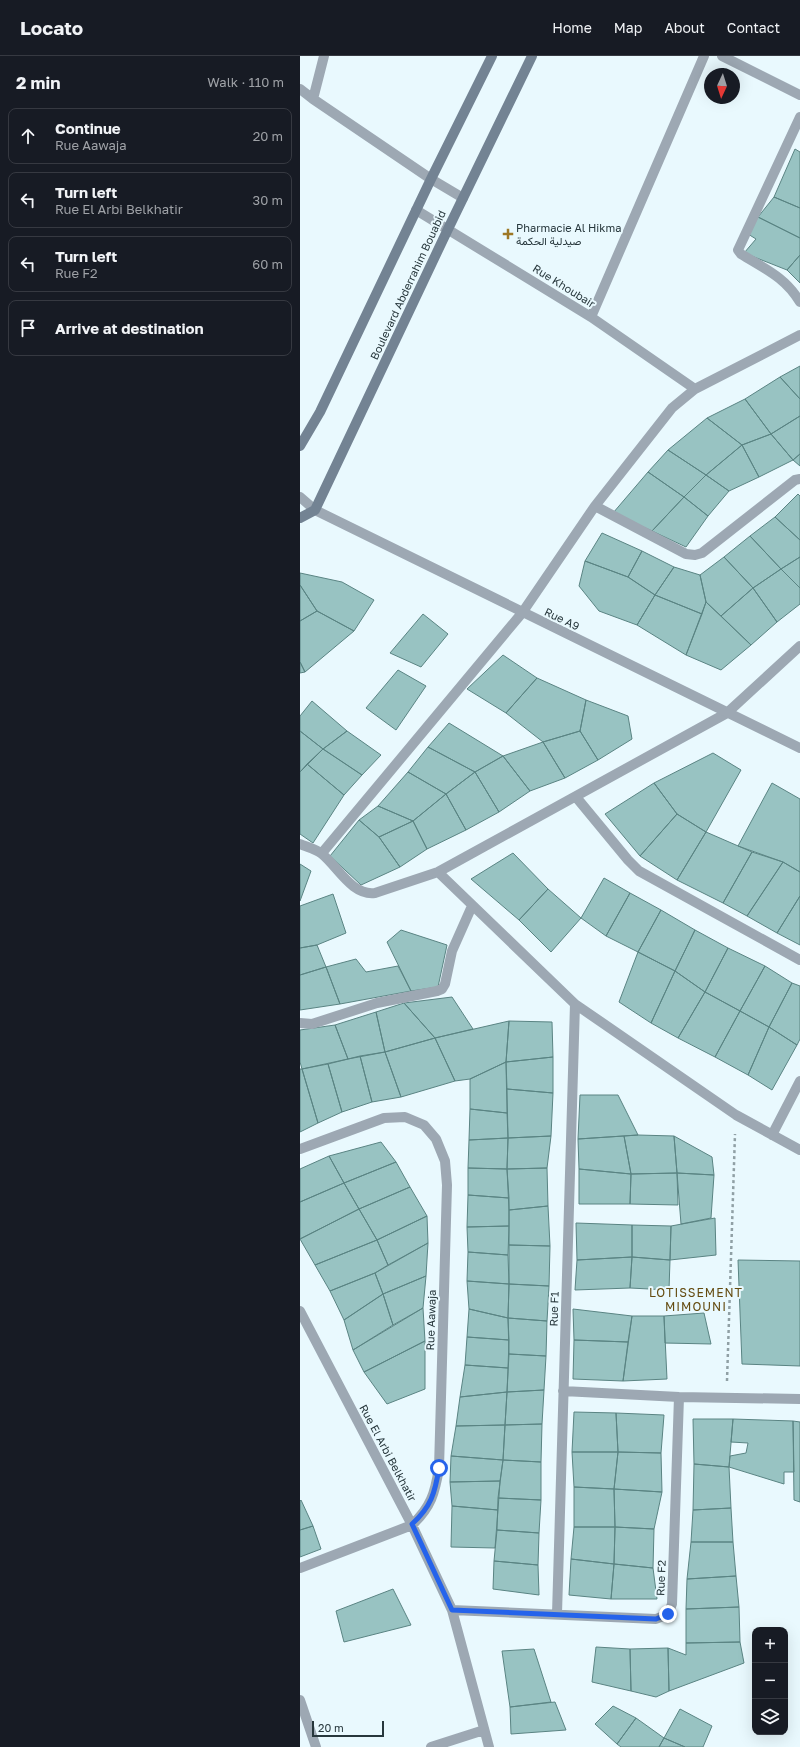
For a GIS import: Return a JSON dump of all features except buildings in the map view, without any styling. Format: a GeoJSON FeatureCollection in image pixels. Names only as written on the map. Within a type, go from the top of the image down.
{"type":"FeatureCollection","features":[{"type":"Feature","properties":{"kind":"main road"},"geometry":{"type":"LineString","coordinates":[[300,446],[320,412],[416,210],[492,56]]}},
{"type":"Feature","properties":{"kind":"main road","name":"Boulevard Abderrahim Bouabid"},"geometry":{"type":"LineString","coordinates":[[315,510],[532,56]]}},
{"type":"Feature","properties":{"kind":"main road"},"geometry":{"type":"LineString","coordinates":[[300,518],[315,510]]}},
{"type":"Feature","properties":{"kind":"street"},"geometry":{"type":"LineString","coordinates":[[313,99],[324,56]]}},
{"type":"Feature","properties":{"kind":"street"},"geometry":{"type":"LineString","coordinates":[[591,317],[704,56]]}},
{"type":"Feature","properties":{"kind":"street"},"geometry":{"type":"LineString","coordinates":[[722,56],[800,95]]}},
{"type":"Feature","properties":{"kind":"street"},"geometry":{"type":"LineString","coordinates":[[300,89],[431,179],[463,198]]}},
{"type":"Feature","properties":{"kind":"street"},"geometry":{"type":"LineString","coordinates":[[800,117],[798,128],[738,250],[741,254],[782,279],[792,289],[800,302]]}},
{"type":"Feature","properties":{"kind":"street","name":"Rue Khoubair"},"geometry":{"type":"LineString","coordinates":[[416,210],[591,317],[695,388]]}},
{"type":"Feature","properties":{"kind":"street"},"geometry":{"type":"LineString","coordinates":[[322,854],[522,612],[595,506],[672,408],[695,388],[800,335]]}},
{"type":"Feature","properties":{"kind":"street"},"geometry":{"type":"LineString","coordinates":[[595,506],[686,554],[695,555],[702,553],[795,480],[800,479]]}},
{"type":"Feature","properties":{"kind":"street","name":"Rue A9"},"geometry":{"type":"LineString","coordinates":[[300,497],[315,510],[800,748]]}},
{"type":"Feature","properties":{"kind":"street"},"geometry":{"type":"LineString","coordinates":[[300,844],[322,854],[358,890],[367,894],[375,893],[438,872],[576,797],[727,712],[800,646]]}},
{"type":"Feature","properties":{"kind":"street"},"geometry":{"type":"LineString","coordinates":[[576,797],[628,860],[639,871],[800,960]]}},
{"type":"Feature","properties":{"kind":"street"},"geometry":{"type":"LineString","coordinates":[[438,872],[575,1004],[736,1115],[800,1150]]}},
{"type":"Feature","properties":{"kind":"street"},"geometry":{"type":"LineString","coordinates":[[300,1023],[312,1024],[377,1003],[442,989],[445,984],[452,951],[472,906]]}},
{"type":"Feature","properties":{"kind":"street","name":"Rue F1"},"geometry":{"type":"LineString","coordinates":[[558,1614],[563,1391],[575,1004]]}},
{"type":"Feature","properties":{"kind":"street"},"geometry":{"type":"LineString","coordinates":[[772,1135],[800,1081]]}},
{"type":"Feature","properties":{"kind":"street","name":"Rue Aawaja"},"geometry":{"type":"LineString","coordinates":[[300,1148],[384,1118],[405,1117],[424,1125],[436,1139],[445,1161],[447,1185],[439,1468],[432,1500],[423,1514],[412,1524],[300,1568]]}},
{"type":"Feature","properties":{"kind":"street","name":"Rue El Arbi Belkhatir"},"geometry":{"type":"LineString","coordinates":[[300,1311],[412,1524],[452,1610],[489,1747]]}},
{"type":"Feature","properties":{"kind":"street"},"geometry":{"type":"LineString","coordinates":[[563,1391],[679,1397],[800,1399]]}},
{"type":"Feature","properties":{"kind":"street","name":"Rue F2"},"geometry":{"type":"LineString","coordinates":[[452,1610],[656,1619],[668,1614],[672,1604],[679,1397]]}},
{"type":"Feature","properties":{"kind":"street"},"geometry":{"type":"LineString","coordinates":[[300,1700],[316,1747]]}},
{"type":"Feature","properties":{"kind":"street"},"geometry":{"type":"LineString","coordinates":[[431,1747],[484,1730]]}},
{"type":"Feature","properties":{"kind":"path"},"geometry":{"type":"LineString","coordinates":[[726,1398],[736,1115]]}},
{"type":"Feature","properties":{"kind":"place","name":"Pharmacie Al Hikma صيدلية الحكمة"},"geometry":{"type":"Point","coordinates":[508,234]}},
{"type":"Feature","properties":{"kind":"district","name":"LOTISSEMENT MIMOUNI"},"geometry":{"type":"Point","coordinates":[696,1300]}},
{"type":"Feature","properties":{"kind":"route"},"geometry":{"type":"LineString","coordinates":[[439,1468],[432,1500],[423,1514],[412,1524],[452,1610],[656,1619],[668,1614]]}}]}
